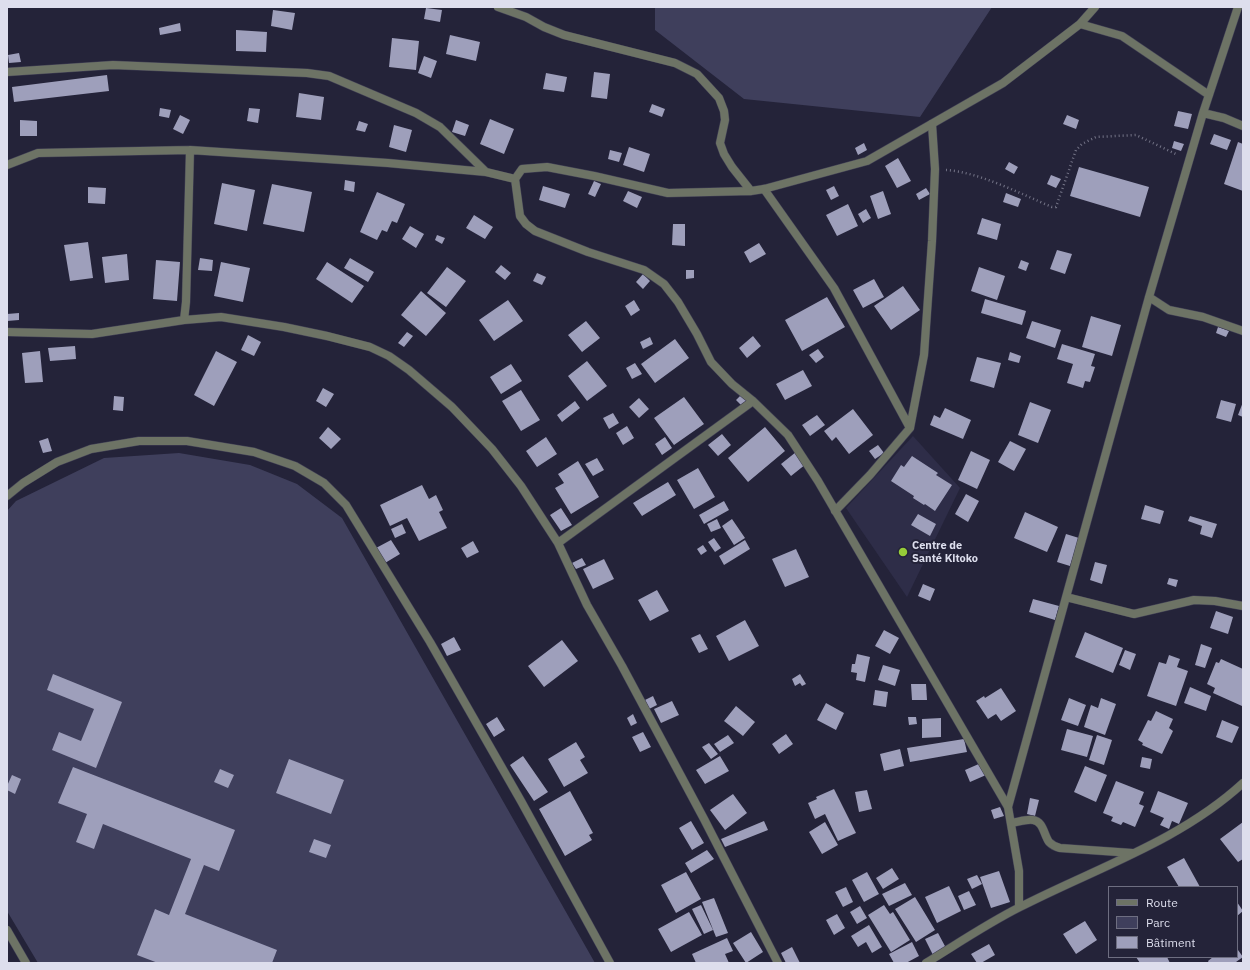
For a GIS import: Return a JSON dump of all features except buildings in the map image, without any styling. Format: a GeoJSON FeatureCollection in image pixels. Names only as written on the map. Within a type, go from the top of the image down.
{"type":"FeatureCollection","features":[{"type":"Feature","properties":{"kind":"street"},"geometry":{"type":"LineString","coordinates":[[498,7],[526,17],[544,27],[564,35],[675,63],[697,74],[719,98],[724,111],[725,120],[720,143],[724,154],[732,167],[751,191]]}},
{"type":"Feature","properties":{"kind":"street"},"geometry":{"type":"LineString","coordinates":[[1020,907],[1019,871],[1012,822],[1008,807],[818,481],[788,435],[753,401],[732,384],[711,362],[678,302],[664,284],[644,270],[535,231],[526,224],[520,216],[515,179],[522,169],[547,167],[668,193],[751,191],[764,189],[867,161],[1003,83],[1080,24],[1095,7]]}},
{"type":"Feature","properties":{"kind":"street"},"geometry":{"type":"LineString","coordinates":[[1008,807],[1149,297],[1203,113],[1238,7]]}},
{"type":"Feature","properties":{"kind":"street"},"geometry":{"type":"LineString","coordinates":[[1080,24],[1122,36],[1209,95]]}},
{"type":"Feature","properties":{"kind":"street"},"geometry":{"type":"LineString","coordinates":[[7,72],[113,65],[258,72],[307,72],[329,76],[416,114],[440,127],[486,172]]}},
{"type":"Feature","properties":{"kind":"street"},"geometry":{"type":"LineString","coordinates":[[1203,113],[1224,118],[1243,126]]}},
{"type":"Feature","properties":{"kind":"street"},"geometry":{"type":"LineString","coordinates":[[835,511],[870,475],[910,428],[924,355],[932,242],[935,169],[932,124]]}},
{"type":"Feature","properties":{"kind":"street"},"geometry":{"type":"LineString","coordinates":[[7,165],[38,153],[190,150],[388,162],[486,172],[515,179]]}},
{"type":"Feature","properties":{"kind":"street"},"geometry":{"type":"LineString","coordinates":[[184,320],[186,302],[190,150]]}},
{"type":"Feature","properties":{"kind":"street"},"geometry":{"type":"LineString","coordinates":[[764,189],[834,288],[910,428]]}},
{"type":"Feature","properties":{"kind":"street"},"geometry":{"type":"LineString","coordinates":[[1149,297],[1169,310],[1203,318],[1243,331]]}},
{"type":"Feature","properties":{"kind":"street"},"geometry":{"type":"LineString","coordinates":[[7,332],[92,334],[184,320],[221,317],[284,328],[370,347],[389,356],[409,370],[452,406],[492,449],[521,486],[558,543],[587,605],[622,666],[778,963]]}},
{"type":"Feature","properties":{"kind":"street"},"geometry":{"type":"LineString","coordinates":[[558,543],[753,401]]}},
{"type":"Feature","properties":{"kind":"street"},"geometry":{"type":"LineString","coordinates":[[7,496],[23,483],[56,462],[91,449],[139,441],[187,442],[254,452],[295,466],[324,482],[346,505],[430,642],[521,801],[610,963]]}},
{"type":"Feature","properties":{"kind":"street"},"geometry":{"type":"LineString","coordinates":[[1066,597],[1134,614],[1194,600],[1215,601],[1243,606]]}},
{"type":"Feature","properties":{"kind":"street"},"geometry":{"type":"LineString","coordinates":[[926,963],[1020,907],[1133,853],[1196,820],[1232,793],[1243,782]]}},
{"type":"Feature","properties":{"kind":"street"},"geometry":{"type":"LineString","coordinates":[[1012,822],[1037,821],[1041,825],[1050,842],[1054,846],[1060,848],[1133,853]]}},
{"type":"Feature","properties":{"kind":"street"},"geometry":{"type":"LineString","coordinates":[[7,930],[26,963]]}},
{"type":"Feature","properties":{"kind":"path"},"geometry":{"type":"LineString","coordinates":[[935,169],[960,171],[1004,186],[1052,207],[1056,207],[1076,150],[1082,144],[1096,137],[1136,135],[1189,161]]}},
{"type":"Feature","properties":{"kind":"shaded area","name":"Centre de Santé Kitoko"},"geometry":{"type":"Polygon","coordinates":[[[913,436],[960,488],[907,597],[846,508],[913,436]]]}},
{"type":"Feature","properties":{"kind":"green space"},"geometry":{"type":"Polygon","coordinates":[[[655,7],[992,7],[920,117],[744,99],[655,30],[655,7]]]}},
{"type":"Feature","properties":{"kind":"green space"},"geometry":{"type":"Polygon","coordinates":[[[179,453],[250,465],[297,484],[342,518],[595,963],[38,963],[7,911],[7,511],[16,501],[104,458],[179,453]]]}},
{"type":"Feature","properties":{"kind":"place","name":"Centre de Santé Kitoko"},"geometry":{"type":"Point","coordinates":[903,552]}}]}
